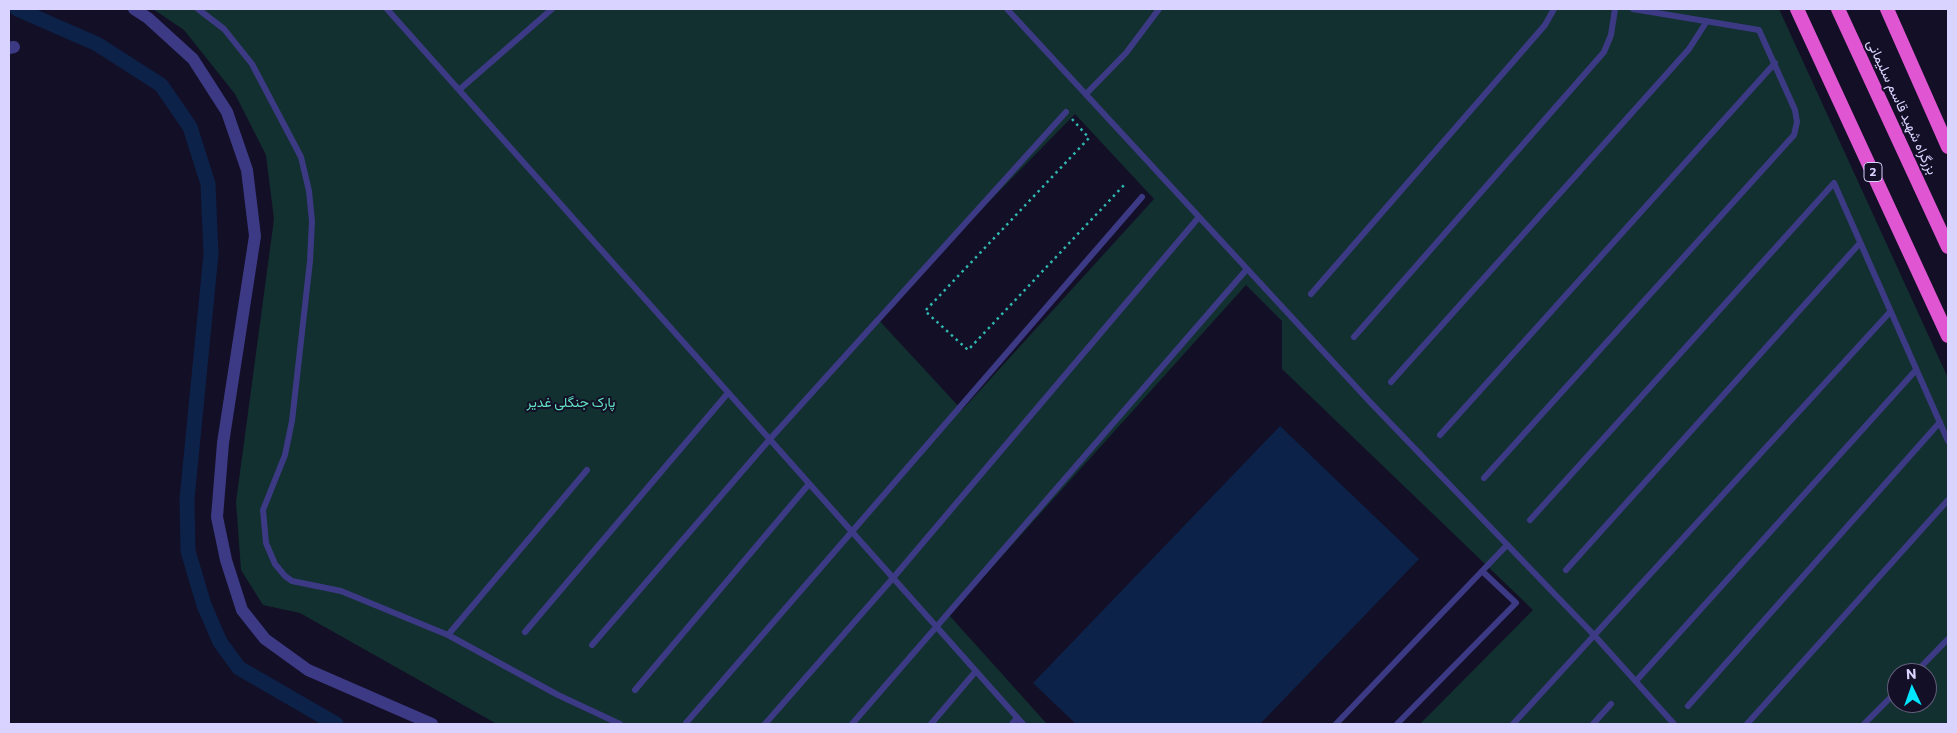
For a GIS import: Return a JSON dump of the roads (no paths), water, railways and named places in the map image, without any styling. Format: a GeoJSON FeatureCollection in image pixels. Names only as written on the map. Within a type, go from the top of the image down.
{"type":"FeatureCollection","features":[{"type":"Feature","properties":{"kind":"highway","name":"2"},"geometry":{"type":"LineString","coordinates":[[1797,9],[1948,336]]}},
{"type":"Feature","properties":{"kind":"highway","name":"بزرگراه شهید قاسم سلیمانی"},"geometry":{"type":"LineString","coordinates":[[1838,9],[1948,247]]}},
{"type":"Feature","properties":{"kind":"highway"},"geometry":{"type":"LineString","coordinates":[[1887,9],[1948,147]]}},
{"type":"Feature","properties":{"kind":"street"},"geometry":{"type":"LineString","coordinates":[[134,9],[148,18],[193,59],[227,112],[247,170],[255,236],[223,443],[217,516],[226,560],[242,610],[265,639],[308,670],[432,724]]}},
{"type":"Feature","properties":{"kind":"lane"},"geometry":{"type":"LineString","coordinates":[[198,9],[224,29],[252,64],[302,157],[309,191],[312,221],[310,261],[292,421],[285,454],[263,510],[266,543],[275,564],[292,581],[341,591],[448,635],[558,694],[620,724]]}},
{"type":"Feature","properties":{"kind":"lane"},"geometry":{"type":"LineString","coordinates":[[387,9],[1023,724]]}},
{"type":"Feature","properties":{"kind":"lane"},"geometry":{"type":"LineString","coordinates":[[459,90],[552,9]]}},
{"type":"Feature","properties":{"kind":"lane"},"geometry":{"type":"LineString","coordinates":[[1007,9],[1247,269],[1636,680],[1674,724]]}},
{"type":"Feature","properties":{"kind":"lane"},"geometry":{"type":"LineString","coordinates":[[1086,94],[1126,53],[1159,9]]}},
{"type":"Feature","properties":{"kind":"lane"},"geometry":{"type":"LineString","coordinates":[[1312,294],[1545,25],[1554,9]]}},
{"type":"Feature","properties":{"kind":"lane"},"geometry":{"type":"LineString","coordinates":[[1354,337],[1604,52],[1611,35],[1615,9]]}},
{"type":"Feature","properties":{"kind":"lane"},"geometry":{"type":"LineString","coordinates":[[1484,478],[1794,135],[1797,122],[1794,110],[1759,30],[1633,9]]}},
{"type":"Feature","properties":{"kind":"lane"},"geometry":{"type":"LineString","coordinates":[[1392,382],[1689,49],[1707,21]]}},
{"type":"Feature","properties":{"kind":"lane"},"geometry":{"type":"LineString","coordinates":[[1440,435],[1774,63]]}},
{"type":"Feature","properties":{"kind":"lane"},"geometry":{"type":"LineString","coordinates":[[592,645],[770,439],[1066,112]]}},
{"type":"Feature","properties":{"kind":"lane"},"geometry":{"type":"LineString","coordinates":[[1530,520],[1834,183],[1948,440]]}},
{"type":"Feature","properties":{"kind":"lane"},"geometry":{"type":"LineString","coordinates":[[686,723],[1142,197]]}},
{"type":"Feature","properties":{"kind":"lane"},"geometry":{"type":"LineString","coordinates":[[765,724],[893,578],[1199,217]]}},
{"type":"Feature","properties":{"kind":"lane"},"geometry":{"type":"LineString","coordinates":[[1566,570],[1860,243]]}},
{"type":"Feature","properties":{"kind":"lane"},"geometry":{"type":"LineString","coordinates":[[852,724],[1247,269]]}},
{"type":"Feature","properties":{"kind":"lane"},"geometry":{"type":"LineString","coordinates":[[1513,724],[1890,312]]}},
{"type":"Feature","properties":{"kind":"lane"},"geometry":{"type":"LineString","coordinates":[[1636,680],[1916,370]]}},
{"type":"Feature","properties":{"kind":"lane"},"geometry":{"type":"LineString","coordinates":[[525,632],[728,393]]}},
{"type":"Feature","properties":{"kind":"lane"},"geometry":{"type":"LineString","coordinates":[[1688,706],[1940,422]]}},
{"type":"Feature","properties":{"kind":"lane"},"geometry":{"type":"LineString","coordinates":[[448,635],[587,470]]}},
{"type":"Feature","properties":{"kind":"lane"},"geometry":{"type":"LineString","coordinates":[[635,690],[809,484]]}},
{"type":"Feature","properties":{"kind":"lane"},"geometry":{"type":"LineString","coordinates":[[1747,724],[1948,500]]}},
{"type":"Feature","properties":{"kind":"lane"},"geometry":{"type":"LineString","coordinates":[[1336,724],[1507,545]]}},
{"type":"Feature","properties":{"kind":"lane"},"geometry":{"type":"LineString","coordinates":[[1397,724],[1516,604],[1482,571]]}},
{"type":"Feature","properties":{"kind":"lane"},"geometry":{"type":"LineString","coordinates":[[1925,663],[1948,640]]}},
{"type":"Feature","properties":{"kind":"lane"},"geometry":{"type":"LineString","coordinates":[[931,724],[976,671]]}},
{"type":"Feature","properties":{"kind":"lane"},"geometry":{"type":"LineString","coordinates":[[1864,724],[1887,701]]}},
{"type":"Feature","properties":{"kind":"lane"},"geometry":{"type":"LineString","coordinates":[[1593,724],[1611,704]]}},
{"type":"Feature","properties":{"kind":"lane"},"geometry":{"type":"LineString","coordinates":[[1012,724],[1017,718]]}},
{"type":"Feature","properties":{"kind":"water"},"geometry":{"type":"Polygon","coordinates":[[[1280,426],[1419,559],[1260,724],[1076,724],[1033,683],[1280,426]]]}},
{"type":"Feature","properties":{"kind":"waterway"},"geometry":{"type":"LineString","coordinates":[[17,9],[97,44],[161,85],[190,127],[208,184],[211,254],[187,499],[188,551],[204,605],[220,642],[239,668],[336,724]]}},
{"type":"Feature","properties":{"kind":"park label","name":"پارک جنگلی غدیر"},"geometry":{"type":"Point","coordinates":[571,402]}}]}
